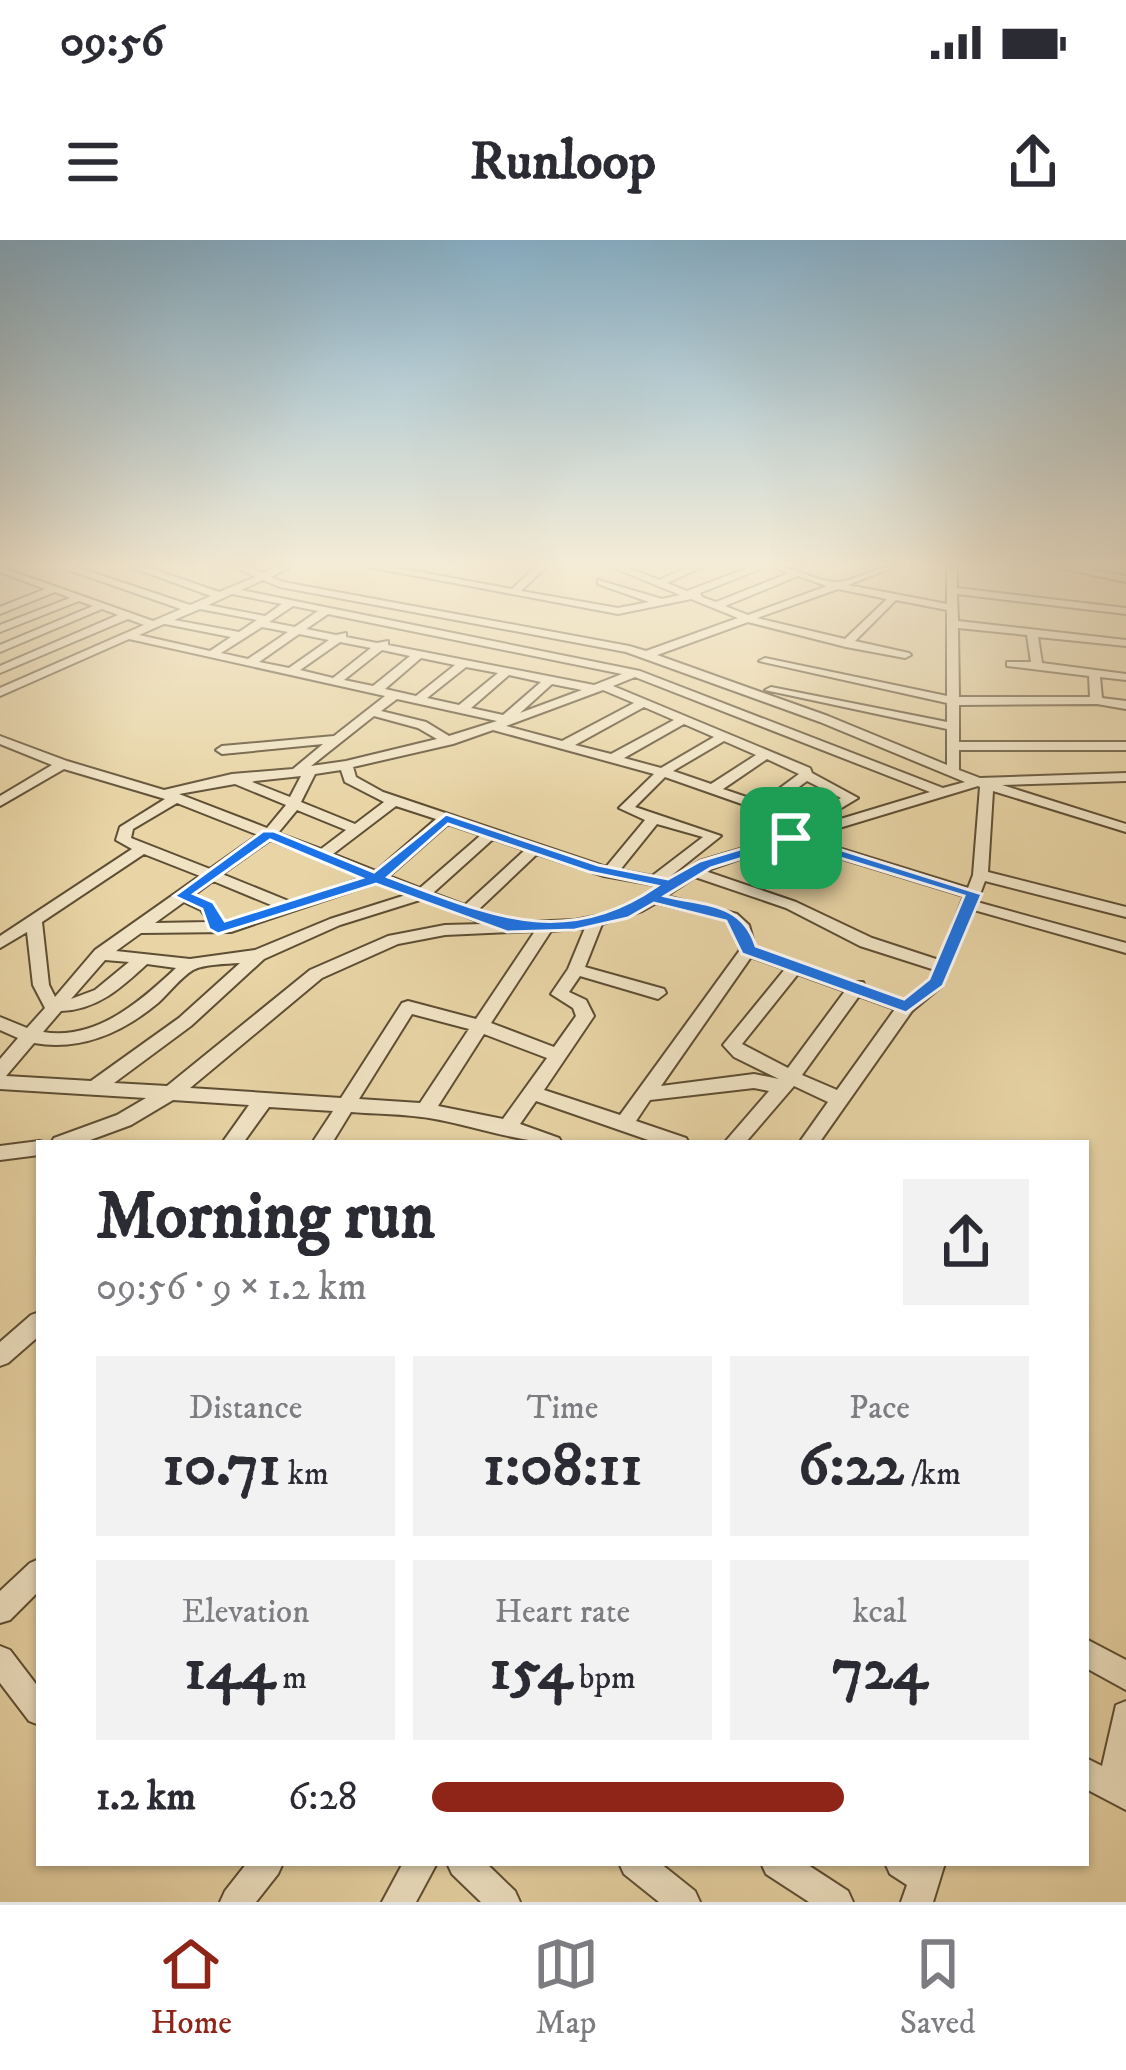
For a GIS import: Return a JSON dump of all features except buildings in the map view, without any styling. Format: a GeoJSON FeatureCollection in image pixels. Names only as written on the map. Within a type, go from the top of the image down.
{"type":"FeatureCollection","features":[{"type":"Feature","properties":{"kind":"street"},"geometry":{"type":"LineString","coordinates":[[32,645],[73,661]]}},
{"type":"Feature","properties":{"kind":"street"},"geometry":{"type":"LineString","coordinates":[[0,670],[60,645]]}},
{"type":"Feature","properties":{"kind":"street"},"geometry":{"type":"LineString","coordinates":[[0,692],[109,645]]}},
{"type":"Feature","properties":{"kind":"street"},"geometry":{"type":"LineString","coordinates":[[161,645],[461,710],[563,746],[715,788],[815,825],[982,783],[1126,777]]}},
{"type":"Feature","properties":{"kind":"street"},"geometry":{"type":"LineString","coordinates":[[211,655],[227,645]]}},
{"type":"Feature","properties":{"kind":"street"},"geometry":{"type":"LineString","coordinates":[[250,663],[277,645]]}},
{"type":"Feature","properties":{"kind":"street"},"geometry":{"type":"LineString","coordinates":[[291,672],[329,645]]}},
{"type":"Feature","properties":{"kind":"street"},"geometry":{"type":"LineString","coordinates":[[373,645],[600,687],[768,753],[850,798],[791,838],[659,887]]}},
{"type":"Feature","properties":{"kind":"street"},"geometry":{"type":"LineString","coordinates":[[418,700],[492,645]]}},
{"type":"Feature","properties":{"kind":"street"},"geometry":{"type":"LineString","coordinates":[[501,645],[636,673],[940,792]]}},
{"type":"Feature","properties":{"kind":"street"},"geometry":{"type":"LineString","coordinates":[[594,645],[647,655],[982,783],[1126,828]]}},
{"type":"Feature","properties":{"kind":"street"},"geometry":{"type":"LineString","coordinates":[[647,655],[676,645]]}},
{"type":"Feature","properties":{"kind":"street"},"geometry":{"type":"LineString","coordinates":[[849,645],[905,655]]}},
{"type":"Feature","properties":{"kind":"street"},"geometry":{"type":"LineString","coordinates":[[953,645],[953,771]]}},
{"type":"Feature","properties":{"kind":"street"},"geometry":{"type":"LineString","coordinates":[[1033,645],[1036,666]]}},
{"type":"Feature","properties":{"kind":"street"},"geometry":{"type":"LineString","coordinates":[[334,682],[381,646]]}},
{"type":"Feature","properties":{"kind":"street"},"geometry":{"type":"LineString","coordinates":[[374,691],[420,653]]}},
{"type":"Feature","properties":{"kind":"street"},"geometry":{"type":"LineString","coordinates":[[293,908],[213,872],[122,840],[122,832],[170,796],[229,777],[340,766],[449,741],[663,661]]}},
{"type":"Feature","properties":{"kind":"street"},"geometry":{"type":"LineString","coordinates":[[765,662],[953,701],[1095,700],[1126,705]]}},
{"type":"Feature","properties":{"kind":"street"},"geometry":{"type":"LineString","coordinates":[[1011,664],[1126,677]]}},
{"type":"Feature","properties":{"kind":"street"},"geometry":{"type":"LineString","coordinates":[[461,710],[508,670]]}},
{"type":"Feature","properties":{"kind":"street"},"geometry":{"type":"LineString","coordinates":[[1094,674],[1095,700]]}},
{"type":"Feature","properties":{"kind":"street"},"geometry":{"type":"LineString","coordinates":[[501,724],[551,679]]}},
{"type":"Feature","properties":{"kind":"street"},"geometry":{"type":"LineString","coordinates":[[836,701],[849,681]]}},
{"type":"Feature","properties":{"kind":"street"},"geometry":{"type":"LineString","coordinates":[[722,682],[954,728]]}},
{"type":"Feature","properties":{"kind":"street"},"geometry":{"type":"LineString","coordinates":[[0,1071],[101,954],[268,834],[293,803],[303,771],[394,695]]}},
{"type":"Feature","properties":{"kind":"street"},"geometry":{"type":"LineString","coordinates":[[709,729],[760,695]]}},
{"type":"Feature","properties":{"kind":"street"},"geometry":{"type":"LineString","coordinates":[[563,746],[643,703]]}},
{"type":"Feature","properties":{"kind":"street"},"geometry":{"type":"LineString","coordinates":[[372,712],[422,725],[449,741]]}},
{"type":"Feature","properties":{"kind":"street"},"geometry":{"type":"LineString","coordinates":[[614,758],[684,719]]}},
{"type":"Feature","properties":{"kind":"street"},"geometry":{"type":"LineString","coordinates":[[69,1140],[124,1120],[174,1091],[286,995],[331,966],[425,932],[546,926],[622,914],[714,836],[626,809],[663,772],[724,736]]}},
{"type":"Feature","properties":{"kind":"street"},"geometry":{"type":"LineString","coordinates":[[222,750],[338,739]]}},
{"type":"Feature","properties":{"kind":"street"},"geometry":{"type":"LineString","coordinates":[[0,740],[170,796],[507,926]]}},
{"type":"Feature","properties":{"kind":"street"},"geometry":{"type":"LineString","coordinates":[[954,746],[1126,746]]}},
{"type":"Feature","properties":{"kind":"street"},"geometry":{"type":"LineString","coordinates":[[320,753],[324,762],[340,766],[360,788],[659,887],[732,917],[741,925],[748,950]]}},
{"type":"Feature","properties":{"kind":"street"},"geometry":{"type":"LineString","coordinates":[[715,788],[768,753]]}},
{"type":"Feature","properties":{"kind":"street"},"geometry":{"type":"LineString","coordinates":[[4,796],[62,764]]}},
{"type":"Feature","properties":{"kind":"street"},"geometry":{"type":"LineString","coordinates":[[766,805],[806,776]]}},
{"type":"Feature","properties":{"kind":"street"},"geometry":{"type":"LineString","coordinates":[[229,777],[355,829]]}},
{"type":"Feature","properties":{"kind":"street"},"geometry":{"type":"LineString","coordinates":[[1103,778],[1126,790]]}},
{"type":"Feature","properties":{"kind":"street"},"geometry":{"type":"LineString","coordinates":[[811,1140],[906,1007],[936,982],[944,967],[980,875],[982,783]]}},
{"type":"Feature","properties":{"kind":"street"},"geometry":{"type":"LineString","coordinates":[[321,856],[394,801]]}},
{"type":"Feature","properties":{"kind":"street"},"geometry":{"type":"LineString","coordinates":[[135,928],[218,929],[293,908],[376,878],[446,818]]}},
{"type":"Feature","properties":{"kind":"street"},"geometry":{"type":"LineString","coordinates":[[609,873],[654,819]]}},
{"type":"Feature","properties":{"kind":"street"},"geometry":{"type":"LineString","coordinates":[[101,954],[190,964],[258,956],[335,922],[421,895],[490,834]]}},
{"type":"Feature","properties":{"kind":"street"},"geometry":{"type":"LineString","coordinates":[[791,838],[1126,948]]}},
{"type":"Feature","properties":{"kind":"street"},"geometry":{"type":"LineString","coordinates":[[0,943],[143,848]]}},
{"type":"Feature","properties":{"kind":"street"},"geometry":{"type":"LineString","coordinates":[[467,912],[534,848]]}},
{"type":"Feature","properties":{"kind":"street"},"geometry":{"type":"LineString","coordinates":[[752,850],[816,876]]}},
{"type":"Feature","properties":{"kind":"street"},"geometry":{"type":"LineString","coordinates":[[692,871],[790,904],[866,942],[944,967]]}},
{"type":"Feature","properties":{"kind":"street"},"geometry":{"type":"LineString","coordinates":[[980,875],[1126,912]]}},
{"type":"Feature","properties":{"kind":"street"},"geometry":{"type":"LineString","coordinates":[[182,896],[208,905],[218,929]]}},
{"type":"Feature","properties":{"kind":"street"},"geometry":{"type":"LineString","coordinates":[[34,920],[41,985],[49,1003],[72,1006],[100,994],[143,959]]}},
{"type":"Feature","properties":{"kind":"street"},"geometry":{"type":"LineString","coordinates":[[508,1127],[585,1013],[580,1004],[559,994],[576,970],[596,921]]}},
{"type":"Feature","properties":{"kind":"street"},"geometry":{"type":"LineString","coordinates":[[424,1110],[546,926]]}},
{"type":"Feature","properties":{"kind":"street"},"geometry":{"type":"LineString","coordinates":[[748,950],[906,1007]]}},
{"type":"Feature","properties":{"kind":"street"},"geometry":{"type":"LineString","coordinates":[[625,1122],[748,950]]}},
{"type":"Feature","properties":{"kind":"street"},"geometry":{"type":"LineString","coordinates":[[97,1086],[185,1022],[258,956]]}},
{"type":"Feature","properties":{"kind":"street"},"geometry":{"type":"LineString","coordinates":[[0,1023],[30,1037],[76,1038],[107,1031],[141,1012],[190,964]]}},
{"type":"Feature","properties":{"kind":"street"},"geometry":{"type":"LineString","coordinates":[[787,1083],[740,1053],[732,1042],[795,967]]}},
{"type":"Feature","properties":{"kind":"street"},"geometry":{"type":"LineString","coordinates":[[576,970],[658,993]]}},
{"type":"Feature","properties":{"kind":"street"},"geometry":{"type":"LineString","coordinates":[[737,1140],[787,1083],[857,986]]}},
{"type":"Feature","properties":{"kind":"street"},"geometry":{"type":"LineString","coordinates":[[324,1140],[406,1009],[416,1007],[481,1026],[557,1055]]}},
{"type":"Feature","properties":{"kind":"street"},"geometry":{"type":"LineString","coordinates":[[648,1094],[754,1081],[787,1083],[838,1099]]}},
{"type":"Feature","properties":{"kind":"street"},"geometry":{"type":"LineString","coordinates":[[0,1082],[424,1110],[508,1127],[544,1140]]}},
{"type":"Feature","properties":{"kind":"street"},"geometry":{"type":"LineString","coordinates":[[533,1093],[671,1140]]}},
{"type":"Feature","properties":{"kind":"street"},"geometry":{"type":"LineString","coordinates":[[234,1140],[265,1098]]}},
{"type":"Feature","properties":{"kind":"street"},"geometry":{"type":"LineString","coordinates":[[0,1153],[36,1148]]}},
{"type":"Feature","properties":{"kind":"street"},"geometry":{"type":"LineString","coordinates":[[0,1356],[36,1325]]}},
{"type":"Feature","properties":{"kind":"street"},"geometry":{"type":"LineString","coordinates":[[0,1610],[36,1575]]}},
{"type":"Feature","properties":{"kind":"street"},"geometry":{"type":"LineString","coordinates":[[1089,1655],[1126,1676]]}},
{"type":"Feature","properties":{"kind":"street"},"geometry":{"type":"LineString","coordinates":[[0,1660],[36,1707]]}},
{"type":"Feature","properties":{"kind":"street"},"geometry":{"type":"LineString","coordinates":[[1089,1775],[1120,1792],[1126,1715]]}},
{"type":"Feature","properties":{"kind":"street"},"geometry":{"type":"LineString","coordinates":[[236,1902],[265,1866]]}},
{"type":"Feature","properties":{"kind":"street"},"geometry":{"type":"LineString","coordinates":[[398,1902],[419,1866]]}},
{"type":"Feature","properties":{"kind":"street"},"geometry":{"type":"LineString","coordinates":[[467,1866],[504,1902]]}},
{"type":"Feature","properties":{"kind":"street"},"geometry":{"type":"LineString","coordinates":[[639,1866],[685,1902]]}},
{"type":"Feature","properties":{"kind":"street"},"geometry":{"type":"LineString","coordinates":[[782,1866],[837,1902]]}},
{"type":"Feature","properties":{"kind":"route"},"geometry":{"type":"LineString","coordinates":[[791,838],[706,865],[670,884],[637,908],[575,925],[507,926],[376,878],[218,929],[208,905],[182,896],[268,834],[376,878],[446,818],[595,869],[670,884],[652,897],[698,907],[732,917],[741,925],[748,950],[842,980],[906,1007],[936,982],[974,894],[791,838]]}}]}
